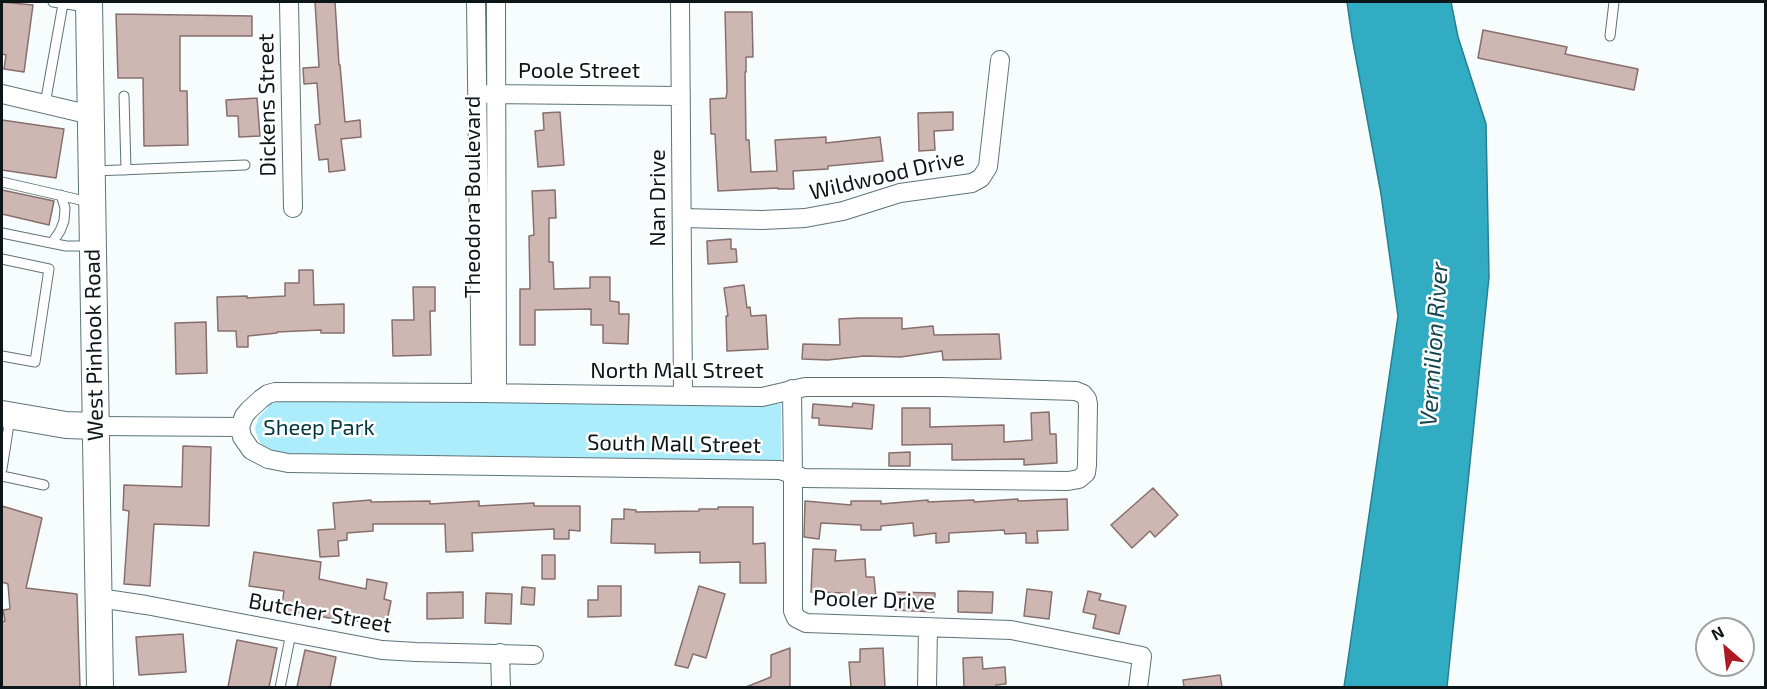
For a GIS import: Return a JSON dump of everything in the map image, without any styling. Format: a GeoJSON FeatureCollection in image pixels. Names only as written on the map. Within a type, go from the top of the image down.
{"type":"FeatureCollection","features":[{"type":"Feature","properties":{"kind":"main road","name":"West Pinhook Road"},"geometry":{"type":"LineString","coordinates":[[89,5],[100,687]]}},
{"type":"Feature","properties":{"kind":"main road"},"geometry":{"type":"LineString","coordinates":[[6,415],[66,425],[95,426]]}},
{"type":"Feature","properties":{"kind":"street","name":"Dickens Street"},"geometry":{"type":"LineString","coordinates":[[288,2],[293,208]]}},
{"type":"Feature","properties":{"kind":"street","name":"Theodora Boulevard"},"geometry":{"type":"LineString","coordinates":[[476,2],[477,94],[489,393]]}},
{"type":"Feature","properties":{"kind":"street","name":"Theodora Boulevard"},"geometry":{"type":"LineString","coordinates":[[489,393],[497,94],[496,2]]}},
{"type":"Feature","properties":{"kind":"street","name":"Nan Drive"},"geometry":{"type":"LineString","coordinates":[[680,2],[683,395]]}},
{"type":"Feature","properties":{"kind":"street","name":"Wildwood Drive"},"geometry":{"type":"LineString","coordinates":[[682,218],[762,220],[805,218],[843,211],[900,193],[972,183],[981,178],[988,167],[1000,60]]}},
{"type":"Feature","properties":{"kind":"street"},"geometry":{"type":"LineString","coordinates":[[2,94],[90,115]]}},
{"type":"Feature","properties":{"kind":"street","name":"Poole Street"},"geometry":{"type":"LineString","coordinates":[[477,94],[681,96]]}},
{"type":"Feature","properties":{"kind":"street","name":"North Mall Street"},"geometry":{"type":"LineString","coordinates":[[240,427],[249,410],[261,399],[275,392],[762,397],[792,389],[826,387],[1069,390],[1083,394],[1087,399],[1088,437]]}},
{"type":"Feature","properties":{"kind":"street","name":"Pooler Drive"},"geometry":{"type":"LineString","coordinates":[[792,389],[793,611],[796,618],[806,623],[1011,630],[1142,656],[1138,687]]}},
{"type":"Feature","properties":{"kind":"street"},"geometry":{"type":"LineString","coordinates":[[95,426],[240,427]]}},
{"type":"Feature","properties":{"kind":"street","name":"South Mall Street"},"geometry":{"type":"LineString","coordinates":[[240,427],[242,437],[251,450],[268,459],[288,463],[780,470],[804,478],[1075,480],[1086,473],[1088,437]]}},
{"type":"Feature","properties":{"kind":"street","name":"Butcher Street"},"geometry":{"type":"LineString","coordinates":[[99,598],[382,650],[534,655]]}},
{"type":"Feature","properties":{"kind":"street"},"geometry":{"type":"LineString","coordinates":[[927,687],[928,627]]}},
{"type":"Feature","properties":{"kind":"street"},"geometry":{"type":"LineString","coordinates":[[500,653],[501,687]]}},
{"type":"Feature","properties":{"kind":"lane"},"geometry":{"type":"LineString","coordinates":[[1610,36],[1614,2]]}},
{"type":"Feature","properties":{"kind":"lane"},"geometry":{"type":"LineString","coordinates":[[45,104],[58,3],[89,5]]}},
{"type":"Feature","properties":{"kind":"lane"},"geometry":{"type":"LineString","coordinates":[[124,96],[126,170]]}},
{"type":"Feature","properties":{"kind":"lane"},"geometry":{"type":"LineString","coordinates":[[91,171],[245,165]]}},
{"type":"Feature","properties":{"kind":"lane"},"geometry":{"type":"LineString","coordinates":[[2,182],[92,202]]}},
{"type":"Feature","properties":{"kind":"lane"},"geometry":{"type":"LineString","coordinates":[[52,243],[64,221],[65,208],[61,195]]}},
{"type":"Feature","properties":{"kind":"lane"},"geometry":{"type":"LineString","coordinates":[[3,233],[66,246],[93,246]]}},
{"type":"Feature","properties":{"kind":"lane"},"geometry":{"type":"LineString","coordinates":[[2,259],[49,269],[35,362],[2,356]]}},
{"type":"Feature","properties":{"kind":"lane"},"geometry":{"type":"LineString","coordinates":[[2,469],[6,415]]}},
{"type":"Feature","properties":{"kind":"lane"},"geometry":{"type":"LineString","coordinates":[[2,476],[44,485]]}},
{"type":"Feature","properties":{"kind":"lane"},"geometry":{"type":"LineString","coordinates":[[280,687],[291,633]]}},
{"type":"Feature","properties":{"kind":"green space","name":"Sheep Park"},"geometry":{"type":"Polygon","coordinates":[[[292,398],[781,404],[781,462],[286,457],[268,451],[260,443],[255,427],[259,417],[271,404],[292,398]]]}},
{"type":"Feature","properties":{"kind":"water","name":"Vermilion River"},"geometry":{"type":"Polygon","coordinates":[[[1347,2],[1451,2],[1458,37],[1486,124],[1489,277],[1447,687],[1344,687],[1398,316],[1381,194],[1347,2]]]}},
{"type":"Feature","properties":{"kind":"building"},"geometry":{"type":"Polygon","coordinates":[[[2,2],[33,5],[24,72],[4,69],[6,55],[2,54],[2,2]]]}},
{"type":"Feature","properties":{"kind":"building"},"geometry":{"type":"Polygon","coordinates":[[[315,2],[335,2],[345,122],[360,120],[361,137],[341,139],[345,170],[329,172],[328,159],[319,160],[315,125],[320,124],[317,83],[304,84],[303,68],[319,67],[315,2]]]}},
{"type":"Feature","properties":{"kind":"building"},"geometry":{"type":"Polygon","coordinates":[[[725,12],[752,12],[753,57],[746,57],[745,72],[746,140],[749,140],[751,172],[777,171],[775,140],[826,137],[826,143],[880,137],[883,161],[828,166],[828,169],[793,171],[794,189],[718,191],[715,134],[711,134],[710,99],[726,98],[725,12]]]}},
{"type":"Feature","properties":{"kind":"building"},"geometry":{"type":"Polygon","coordinates":[[[116,14],[252,16],[252,36],[180,36],[180,91],[187,91],[188,145],[144,146],[143,78],[118,78],[116,14]]]}},
{"type":"Feature","properties":{"kind":"building"},"geometry":{"type":"Polygon","coordinates":[[[1483,30],[1567,47],[1565,54],[1638,69],[1634,90],[1478,58],[1483,30]]]}},
{"type":"Feature","properties":{"kind":"building"},"geometry":{"type":"Polygon","coordinates":[[[257,98],[260,136],[239,137],[238,116],[227,116],[226,100],[257,98]]]}},
{"type":"Feature","properties":{"kind":"building"},"geometry":{"type":"Polygon","coordinates":[[[560,112],[564,165],[538,167],[535,131],[544,130],[543,113],[560,112]]]}},
{"type":"Feature","properties":{"kind":"building"},"geometry":{"type":"Polygon","coordinates":[[[953,112],[953,130],[934,131],[935,150],[919,151],[918,113],[953,112]]]}},
{"type":"Feature","properties":{"kind":"building"},"geometry":{"type":"Polygon","coordinates":[[[2,120],[64,129],[56,178],[2,170],[2,120]]]}},
{"type":"Feature","properties":{"kind":"building"},"geometry":{"type":"Polygon","coordinates":[[[2,190],[54,201],[49,225],[2,214],[2,190]]]}},
{"type":"Feature","properties":{"kind":"building"},"geometry":{"type":"Polygon","coordinates":[[[555,190],[556,218],[549,218],[549,262],[553,262],[554,289],[590,288],[590,277],[610,277],[610,301],[619,302],[619,314],[629,314],[628,344],[603,343],[603,325],[591,325],[591,309],[535,310],[535,345],[520,345],[520,289],[530,289],[529,236],[534,235],[532,191],[555,190]]]}},
{"type":"Feature","properties":{"kind":"building"},"geometry":{"type":"Polygon","coordinates":[[[731,239],[731,249],[736,249],[737,262],[708,264],[707,241],[731,239]]]}},
{"type":"Feature","properties":{"kind":"building"},"geometry":{"type":"Polygon","coordinates":[[[299,270],[313,270],[314,305],[344,304],[344,333],[321,333],[321,330],[277,332],[248,336],[248,347],[237,347],[236,331],[218,331],[217,297],[285,296],[285,283],[299,283],[299,270]]]}},
{"type":"Feature","properties":{"kind":"building"},"geometry":{"type":"Polygon","coordinates":[[[744,285],[747,308],[750,307],[751,316],[766,315],[768,349],[727,351],[726,316],[728,316],[724,288],[744,285]]]}},
{"type":"Feature","properties":{"kind":"building"},"geometry":{"type":"Polygon","coordinates":[[[413,287],[435,287],[435,311],[430,311],[431,355],[393,356],[392,320],[414,320],[413,287]]]}},
{"type":"Feature","properties":{"kind":"building"},"geometry":{"type":"Polygon","coordinates":[[[902,318],[902,329],[933,326],[934,335],[999,334],[1001,359],[943,360],[942,351],[901,357],[802,359],[803,344],[840,345],[839,319],[902,318]]]}},
{"type":"Feature","properties":{"kind":"building"},"geometry":{"type":"Polygon","coordinates":[[[206,322],[207,373],[176,374],[175,323],[206,322]]]}},
{"type":"Feature","properties":{"kind":"building"},"geometry":{"type":"Polygon","coordinates":[[[853,403],[874,405],[872,429],[819,425],[819,418],[812,418],[813,404],[852,407],[853,403]]]}},
{"type":"Feature","properties":{"kind":"building"},"geometry":{"type":"Polygon","coordinates":[[[902,408],[930,408],[930,427],[1004,425],[1004,442],[1032,440],[1031,413],[1049,412],[1050,434],[1056,434],[1057,463],[1024,465],[1024,459],[952,460],[952,444],[902,445],[902,408]]]}},
{"type":"Feature","properties":{"kind":"building"},"geometry":{"type":"Polygon","coordinates":[[[183,446],[211,447],[209,526],[154,524],[150,586],[124,584],[129,511],[123,510],[124,485],[182,487],[183,446]]]}},
{"type":"Feature","properties":{"kind":"building"},"geometry":{"type":"Polygon","coordinates":[[[910,452],[910,466],[889,466],[889,453],[910,452]]]}},
{"type":"Feature","properties":{"kind":"building"},"geometry":{"type":"Polygon","coordinates":[[[1153,488],[1178,515],[1155,537],[1150,531],[1132,548],[1111,525],[1153,488]]]}},
{"type":"Feature","properties":{"kind":"building"},"geometry":{"type":"Polygon","coordinates":[[[1018,499],[1018,501],[1067,499],[1068,530],[1037,531],[1038,543],[1026,543],[1026,533],[1005,534],[1004,530],[949,533],[949,542],[936,543],[936,533],[914,536],[913,523],[881,526],[881,530],[861,530],[861,525],[821,523],[819,539],[804,537],[805,501],[851,505],[851,501],[881,501],[881,504],[928,500],[928,502],[974,500],[974,502],[1018,499]]]}},
{"type":"Feature","properties":{"kind":"building"},"geometry":{"type":"Polygon","coordinates":[[[371,500],[371,502],[430,501],[430,504],[479,501],[479,506],[534,503],[534,506],[580,506],[580,531],[569,530],[569,539],[554,539],[554,529],[472,533],[473,551],[446,552],[445,524],[373,524],[373,531],[347,533],[347,540],[338,541],[339,556],[320,557],[318,530],[335,529],[333,503],[371,500]]]}},
{"type":"Feature","properties":{"kind":"building"},"geometry":{"type":"Polygon","coordinates":[[[2,506],[42,518],[26,588],[77,594],[80,687],[2,687],[2,622],[5,621],[3,610],[10,609],[8,584],[2,582],[2,506]]]}},
{"type":"Feature","properties":{"kind":"building"},"geometry":{"type":"Polygon","coordinates":[[[718,507],[753,507],[753,544],[765,543],[766,583],[740,583],[740,562],[700,563],[700,552],[655,553],[655,544],[611,543],[612,519],[624,519],[624,509],[636,510],[636,512],[699,511],[699,509],[718,509],[718,507]]]}},
{"type":"Feature","properties":{"kind":"building"},"geometry":{"type":"Polygon","coordinates":[[[813,549],[836,550],[835,561],[865,559],[866,577],[874,577],[876,598],[847,600],[846,593],[811,592],[813,549]]]}},
{"type":"Feature","properties":{"kind":"building"},"geometry":{"type":"Polygon","coordinates":[[[254,552],[321,562],[319,579],[366,589],[367,579],[387,583],[384,599],[391,601],[386,626],[281,611],[284,591],[249,586],[254,552]]]}},
{"type":"Feature","properties":{"kind":"building"},"geometry":{"type":"Polygon","coordinates":[[[542,555],[555,555],[555,579],[542,579],[542,555]]]}},
{"type":"Feature","properties":{"kind":"building"},"geometry":{"type":"Polygon","coordinates":[[[598,586],[621,586],[621,616],[588,617],[588,600],[598,600],[598,586]]]}},
{"type":"Feature","properties":{"kind":"building"},"geometry":{"type":"Polygon","coordinates":[[[699,586],[725,594],[706,658],[693,654],[688,668],[675,665],[699,586]]]}},
{"type":"Feature","properties":{"kind":"building"},"geometry":{"type":"Polygon","coordinates":[[[522,587],[535,588],[534,605],[521,604],[522,587]]]}},
{"type":"Feature","properties":{"kind":"building"},"geometry":{"type":"Polygon","coordinates":[[[1027,589],[1052,592],[1049,619],[1024,616],[1027,589]]]}},
{"type":"Feature","properties":{"kind":"building"},"geometry":{"type":"Polygon","coordinates":[[[958,591],[993,592],[992,613],[958,612],[958,591]]]}},
{"type":"Feature","properties":{"kind":"building"},"geometry":{"type":"Polygon","coordinates":[[[1088,591],[1101,594],[1099,600],[1126,606],[1119,634],[1093,628],[1096,615],[1083,612],[1088,591]]]}},
{"type":"Feature","properties":{"kind":"building"},"geometry":{"type":"Polygon","coordinates":[[[463,592],[463,618],[427,619],[427,593],[463,592]]]}},
{"type":"Feature","properties":{"kind":"building"},"geometry":{"type":"Polygon","coordinates":[[[896,592],[935,593],[934,612],[895,610],[896,592]]]}},
{"type":"Feature","properties":{"kind":"building"},"geometry":{"type":"Polygon","coordinates":[[[486,593],[512,594],[511,624],[485,623],[486,593]]]}},
{"type":"Feature","properties":{"kind":"building"},"geometry":{"type":"Polygon","coordinates":[[[183,634],[186,672],[139,675],[136,637],[183,634]]]}},
{"type":"Feature","properties":{"kind":"building"},"geometry":{"type":"Polygon","coordinates":[[[237,640],[277,648],[269,687],[228,687],[237,640]]]}},
{"type":"Feature","properties":{"kind":"building"},"geometry":{"type":"Polygon","coordinates":[[[790,648],[790,687],[746,687],[771,677],[771,655],[790,648]]]}},
{"type":"Feature","properties":{"kind":"building"},"geometry":{"type":"Polygon","coordinates":[[[883,648],[885,687],[851,687],[849,662],[860,662],[860,649],[883,648]]]}},
{"type":"Feature","properties":{"kind":"building"},"geometry":{"type":"Polygon","coordinates":[[[305,650],[336,657],[330,687],[297,687],[305,650]]]}},
{"type":"Feature","properties":{"kind":"building"},"geometry":{"type":"Polygon","coordinates":[[[982,657],[983,669],[1005,667],[1006,684],[996,685],[996,687],[964,687],[963,658],[982,657]]]}},
{"type":"Feature","properties":{"kind":"building"},"geometry":{"type":"Polygon","coordinates":[[[1220,675],[1222,687],[1184,687],[1183,680],[1220,675]]]}}]}
